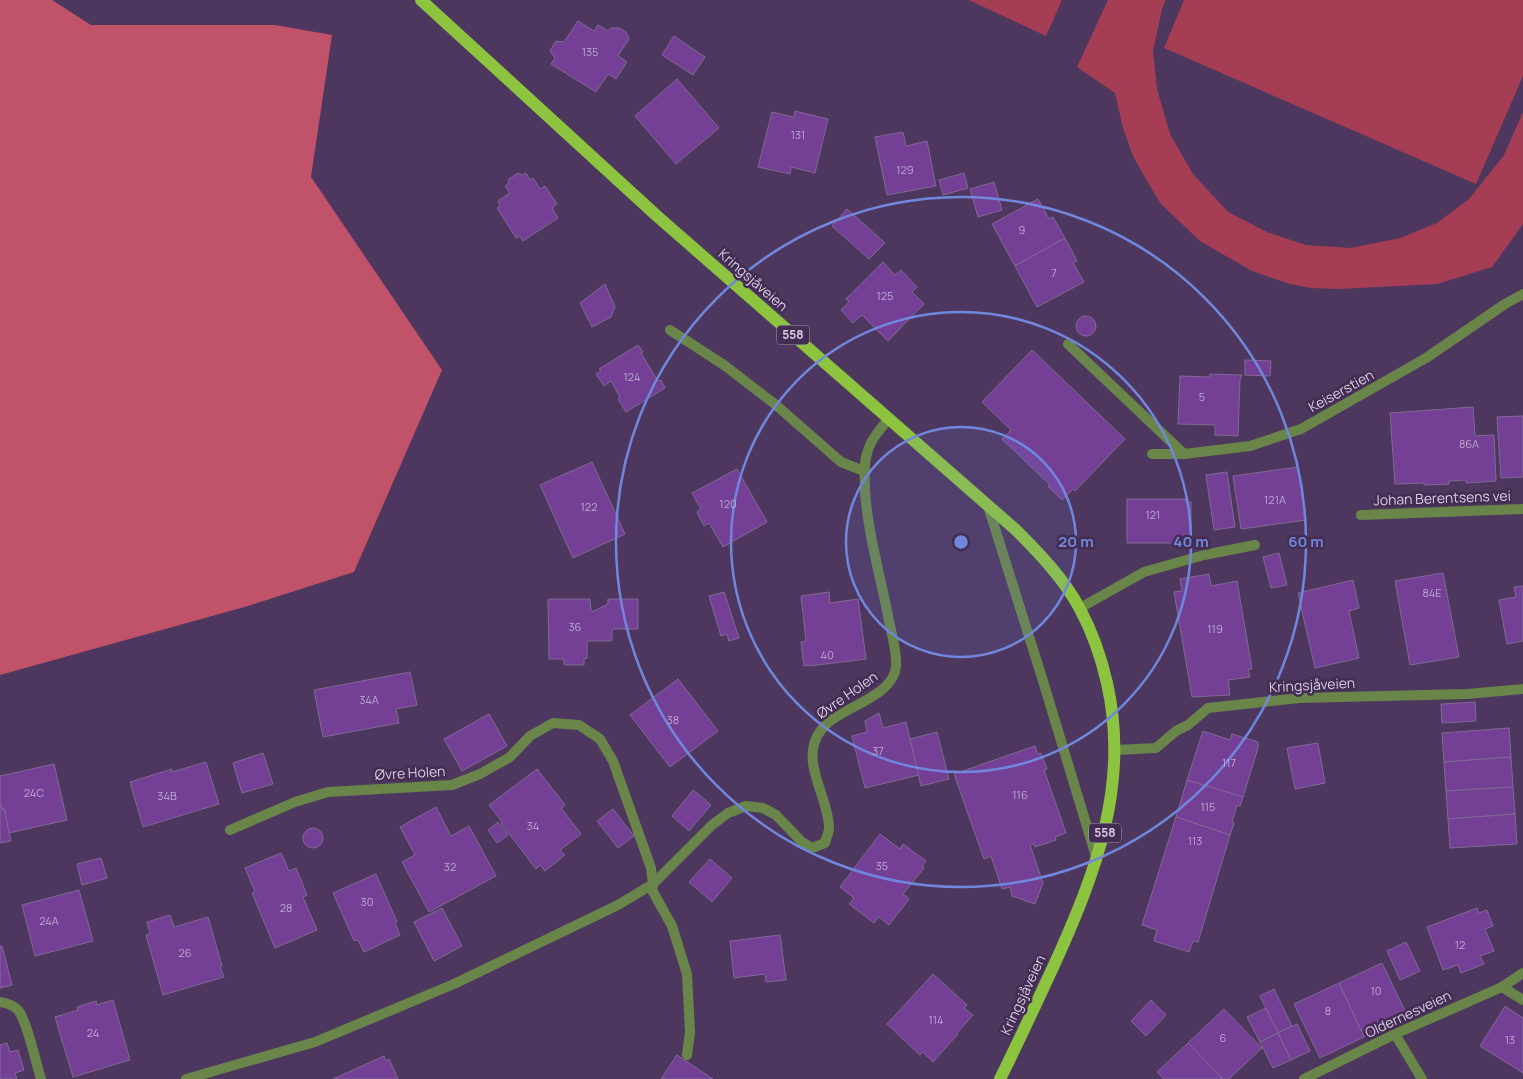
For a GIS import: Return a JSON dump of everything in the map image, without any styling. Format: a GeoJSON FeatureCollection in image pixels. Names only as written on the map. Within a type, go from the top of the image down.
{"type":"FeatureCollection","features":[{"type":"Feature","properties":{"kind":"main road","name":"Kringsjåveien"},"geometry":{"type":"LineString","coordinates":[[421,0],[657,216],[988,505],[1039,553],[1066,586],[1080,608],[1094,636],[1111,703],[1116,750],[1114,783],[1108,820],[1081,906],[1000,1079]]}},
{"type":"Feature","properties":{"kind":"street","name":"Keiserstien"},"geometry":{"type":"LineString","coordinates":[[1152,454],[1184,454],[1250,446],[1302,428],[1426,358],[1505,304],[1523,294]]}},
{"type":"Feature","properties":{"kind":"street"},"geometry":{"type":"LineString","coordinates":[[670,330],[724,365],[776,405],[841,462],[864,471]]}},
{"type":"Feature","properties":{"kind":"street"},"geometry":{"type":"LineString","coordinates":[[1068,344],[1184,454]]}},
{"type":"Feature","properties":{"kind":"street","name":"Øvre Holen"},"geometry":{"type":"LineString","coordinates":[[186,1079],[314,1042],[454,984],[618,905],[653,884],[712,825],[728,813],[746,806],[763,808],[776,814],[802,842],[812,848],[825,843],[829,829],[827,814],[814,767],[812,748],[821,730],[832,720],[876,693],[893,679],[896,666],[884,594],[867,519],[864,471],[869,447],[889,419]]}},
{"type":"Feature","properties":{"kind":"street"},"geometry":{"type":"LineString","coordinates":[[988,505],[1097,860]]}},
{"type":"Feature","properties":{"kind":"street","name":"Johan Berentsens vei"},"geometry":{"type":"LineString","coordinates":[[1361,516],[1523,509]]}},
{"type":"Feature","properties":{"kind":"street"},"geometry":{"type":"LineString","coordinates":[[1080,608],[1144,572],[1204,555],[1255,545]]}},
{"type":"Feature","properties":{"kind":"street","name":"Kringsjåveien"},"geometry":{"type":"LineString","coordinates":[[1116,750],[1156,748],[1208,708],[1299,698],[1466,694],[1523,688]]}},
{"type":"Feature","properties":{"kind":"street","name":"Øvre Holen"},"geometry":{"type":"LineString","coordinates":[[230,830],[286,806],[328,792],[452,785],[480,774],[510,757],[530,736],[552,723],[579,725],[600,739],[613,761],[651,868],[652,890],[672,926],[687,974],[690,1032],[688,1054]]}},
{"type":"Feature","properties":{"kind":"street","name":"Oldernesveien"},"geometry":{"type":"LineString","coordinates":[[1304,1079],[1395,1034],[1502,987],[1523,973]]}},
{"type":"Feature","properties":{"kind":"street"},"geometry":{"type":"LineString","coordinates":[[1502,987],[1523,1000]]}},
{"type":"Feature","properties":{"kind":"street"},"geometry":{"type":"LineString","coordinates":[[0,1002],[7,1003],[18,1010],[25,1025],[40,1079]]}},
{"type":"Feature","properties":{"kind":"street"},"geometry":{"type":"LineString","coordinates":[[1395,1034],[1422,1079]]}},
{"type":"Feature","properties":{"kind":"shaded area"},"geometry":{"type":"Polygon","coordinates":[[[0,0],[52,0],[91,25],[275,25],[332,35],[311,177],[442,370],[354,572],[248,606],[0,675],[0,0]]]}},
{"type":"Feature","properties":{"kind":"shaded area"},"geometry":{"type":"Polygon","coordinates":[[[969,0],[1062,0],[1046,36],[969,0]]]}},
{"type":"Feature","properties":{"kind":"shaded area"},"geometry":{"type":"Polygon","coordinates":[[[1108,0],[1166,0],[1162,9],[1153,51],[1157,89],[1170,134],[1193,174],[1228,212],[1267,232],[1306,245],[1351,248],[1400,238],[1437,223],[1469,199],[1504,155],[1523,112],[1523,224],[1492,267],[1437,284],[1339,289],[1311,288],[1290,284],[1252,271],[1200,241],[1161,204],[1133,156],[1123,128],[1115,93],[1077,67],[1108,0]]]}},
{"type":"Feature","properties":{"kind":"shaded area"},"geometry":{"type":"Polygon","coordinates":[[[1184,0],[1523,0],[1523,76],[1476,184],[1164,48],[1184,0]]]}},
{"type":"Feature","properties":{"kind":"building"},"geometry":{"type":"Polygon","coordinates":[[[578,21],[594,31],[598,25],[608,31],[611,28],[619,28],[626,32],[629,39],[618,56],[627,62],[616,79],[608,74],[596,92],[551,64],[555,58],[550,51],[556,41],[564,42],[578,21]]]}},
{"type":"Feature","properties":{"kind":"building"},"geometry":{"type":"Polygon","coordinates":[[[674,36],[705,57],[693,75],[662,55],[674,36]]]}},
{"type":"Feature","properties":{"kind":"building"},"geometry":{"type":"Polygon","coordinates":[[[677,79],[719,128],[676,164],[635,116],[677,79]]]}},
{"type":"Feature","properties":{"kind":"building"},"geometry":{"type":"Polygon","coordinates":[[[795,111],[828,119],[815,173],[791,167],[790,174],[758,167],[772,112],[794,117],[795,111]]]}},
{"type":"Feature","properties":{"kind":"building"},"geometry":{"type":"Polygon","coordinates":[[[903,132],[906,146],[927,141],[936,186],[887,195],[875,137],[903,132]]]}},
{"type":"Feature","properties":{"kind":"building"},"geometry":{"type":"Polygon","coordinates":[[[518,173],[522,175],[526,173],[530,180],[533,178],[540,189],[545,186],[557,204],[552,208],[558,218],[523,241],[520,236],[516,238],[497,208],[500,206],[498,201],[510,193],[505,186],[508,184],[509,179],[518,173]]]}},
{"type":"Feature","properties":{"kind":"building"},"geometry":{"type":"Polygon","coordinates":[[[964,173],[968,188],[943,195],[939,180],[964,173]]]}},
{"type":"Feature","properties":{"kind":"building"},"geometry":{"type":"Polygon","coordinates":[[[994,182],[1002,210],[978,217],[970,189],[994,182]]]}},
{"type":"Feature","properties":{"kind":"building"},"geometry":{"type":"Polygon","coordinates":[[[1038,199],[1049,219],[1053,217],[1065,238],[1015,266],[992,224],[1038,199]]]}},
{"type":"Feature","properties":{"kind":"building"},"geometry":{"type":"Polygon","coordinates":[[[847,209],[885,243],[869,259],[832,226],[847,209]]]}},
{"type":"Feature","properties":{"kind":"building"},"geometry":{"type":"Polygon","coordinates":[[[1065,238],[1077,261],[1073,263],[1084,282],[1037,307],[1015,266],[1065,238]]]}},
{"type":"Feature","properties":{"kind":"building"},"geometry":{"type":"Polygon","coordinates":[[[883,262],[895,275],[901,270],[917,287],[912,292],[924,304],[888,341],[862,315],[853,323],[841,310],[849,302],[846,299],[883,262]]]}},
{"type":"Feature","properties":{"kind":"building"},"geometry":{"type":"Polygon","coordinates":[[[605,284],[615,307],[611,317],[592,327],[580,303],[605,284]]]}},
{"type":"Feature","properties":{"kind":"building"},"geometry":{"type":"Polygon","coordinates":[[[1086,316],[1093,319],[1096,326],[1093,333],[1086,336],[1079,333],[1076,326],[1079,319],[1086,316]]]}},
{"type":"Feature","properties":{"kind":"building"},"geometry":{"type":"Polygon","coordinates":[[[638,345],[658,381],[661,380],[665,388],[626,412],[618,399],[620,397],[611,381],[604,386],[596,374],[601,371],[599,369],[638,345]]]}},
{"type":"Feature","properties":{"kind":"building"},"geometry":{"type":"Polygon","coordinates":[[[1032,350],[1125,439],[1075,491],[1073,489],[1062,500],[1048,486],[1050,485],[1002,439],[1011,430],[982,402],[1032,350]]]}},
{"type":"Feature","properties":{"kind":"building"},"geometry":{"type":"Polygon","coordinates":[[[1245,360],[1271,361],[1270,376],[1245,375],[1245,360]]]}},
{"type":"Feature","properties":{"kind":"building"},"geometry":{"type":"Polygon","coordinates":[[[1210,374],[1242,375],[1240,379],[1238,436],[1215,435],[1215,425],[1178,424],[1180,376],[1210,377],[1210,374]]]}},
{"type":"Feature","properties":{"kind":"building"},"geometry":{"type":"Polygon","coordinates":[[[1473,407],[1475,436],[1494,435],[1496,481],[1466,483],[1466,480],[1449,481],[1449,484],[1395,484],[1390,413],[1473,407]]]}},
{"type":"Feature","properties":{"kind":"building"},"geometry":{"type":"Polygon","coordinates":[[[1523,416],[1523,477],[1501,478],[1497,417],[1523,416]]]}},
{"type":"Feature","properties":{"kind":"building"},"geometry":{"type":"Polygon","coordinates":[[[592,462],[625,534],[573,558],[540,485],[592,462]]]}},
{"type":"Feature","properties":{"kind":"building"},"geometry":{"type":"Polygon","coordinates":[[[1298,467],[1306,520],[1241,529],[1233,476],[1298,467]]]}},
{"type":"Feature","properties":{"kind":"building"},"geometry":{"type":"Polygon","coordinates":[[[737,469],[767,522],[723,547],[709,523],[704,526],[697,512],[701,509],[692,493],[737,469]]]}},
{"type":"Feature","properties":{"kind":"building"},"geometry":{"type":"Polygon","coordinates":[[[1227,472],[1235,527],[1214,530],[1206,475],[1227,472]]]}},
{"type":"Feature","properties":{"kind":"building"},"geometry":{"type":"Polygon","coordinates":[[[1127,499],[1186,499],[1186,502],[1191,502],[1191,539],[1186,539],[1186,543],[1127,543],[1127,499]]]}},
{"type":"Feature","properties":{"kind":"building"},"geometry":{"type":"Polygon","coordinates":[[[1279,553],[1287,585],[1271,588],[1263,557],[1279,553]]]}},
{"type":"Feature","properties":{"kind":"building"},"geometry":{"type":"Polygon","coordinates":[[[1443,573],[1459,657],[1410,665],[1395,581],[1443,573]]]}},
{"type":"Feature","properties":{"kind":"building"},"geometry":{"type":"Polygon","coordinates":[[[1209,574],[1211,586],[1237,581],[1252,669],[1248,669],[1250,677],[1228,680],[1230,695],[1192,697],[1174,592],[1182,591],[1180,579],[1209,574]]]}},
{"type":"Feature","properties":{"kind":"building"},"geometry":{"type":"Polygon","coordinates":[[[1353,580],[1359,608],[1349,611],[1359,658],[1315,668],[1298,593],[1353,580]]]}},
{"type":"Feature","properties":{"kind":"building"},"geometry":{"type":"Polygon","coordinates":[[[1523,586],[1523,641],[1507,644],[1499,600],[1516,597],[1514,587],[1523,586]]]}},
{"type":"Feature","properties":{"kind":"building"},"geometry":{"type":"Polygon","coordinates":[[[724,592],[739,638],[729,641],[727,634],[721,636],[709,596],[724,592]]]}},
{"type":"Feature","properties":{"kind":"building"},"geometry":{"type":"Polygon","coordinates":[[[829,592],[830,603],[858,599],[866,659],[804,666],[801,642],[806,641],[801,596],[829,592]]]}},
{"type":"Feature","properties":{"kind":"building"},"geometry":{"type":"Polygon","coordinates":[[[548,599],[590,599],[591,611],[594,611],[608,604],[608,599],[638,599],[638,629],[612,629],[612,641],[587,641],[587,658],[584,659],[584,665],[564,665],[564,659],[549,659],[548,599]]]}},
{"type":"Feature","properties":{"kind":"building"},"geometry":{"type":"Polygon","coordinates":[[[410,672],[417,705],[396,709],[399,723],[323,737],[314,690],[410,672]]]}},
{"type":"Feature","properties":{"kind":"building"},"geometry":{"type":"Polygon","coordinates":[[[678,679],[718,731],[670,767],[630,715],[678,679]]]}},
{"type":"Feature","properties":{"kind":"building"},"geometry":{"type":"Polygon","coordinates":[[[1475,702],[1476,721],[1442,723],[1441,704],[1475,702]]]}},
{"type":"Feature","properties":{"kind":"building"},"geometry":{"type":"Polygon","coordinates":[[[879,713],[883,728],[906,722],[919,775],[865,788],[852,736],[867,732],[865,721],[879,713]]]}},
{"type":"Feature","properties":{"kind":"building"},"geometry":{"type":"Polygon","coordinates":[[[489,714],[507,746],[462,771],[444,739],[489,714]]]}},
{"type":"Feature","properties":{"kind":"building"},"geometry":{"type":"Polygon","coordinates":[[[1509,728],[1511,757],[1444,762],[1442,733],[1509,728]]]}},
{"type":"Feature","properties":{"kind":"building"},"geometry":{"type":"Polygon","coordinates":[[[1203,731],[1230,740],[1232,734],[1258,742],[1258,748],[1243,797],[1187,780],[1203,731]]]}},
{"type":"Feature","properties":{"kind":"building"},"geometry":{"type":"Polygon","coordinates":[[[937,732],[949,779],[921,786],[910,739],[937,732]]]}},
{"type":"Feature","properties":{"kind":"building"},"geometry":{"type":"Polygon","coordinates":[[[1318,743],[1325,783],[1295,789],[1287,748],[1318,743]]]}},
{"type":"Feature","properties":{"kind":"building"},"geometry":{"type":"Polygon","coordinates":[[[1035,746],[1038,754],[1041,753],[1047,769],[1044,770],[1066,833],[1055,837],[1056,840],[1035,847],[1034,844],[1030,845],[1043,883],[1035,904],[1012,896],[1010,887],[1002,889],[991,856],[984,859],[954,774],[1035,746]]]}},
{"type":"Feature","properties":{"kind":"building"},"geometry":{"type":"Polygon","coordinates":[[[263,753],[273,784],[242,793],[233,763],[263,753]]]}},
{"type":"Feature","properties":{"kind":"building"},"geometry":{"type":"Polygon","coordinates":[[[1511,757],[1513,787],[1446,791],[1444,762],[1511,757]]]}},
{"type":"Feature","properties":{"kind":"building"},"geometry":{"type":"Polygon","coordinates":[[[206,762],[219,804],[143,827],[130,782],[172,769],[172,772],[206,762]]]}},
{"type":"Feature","properties":{"kind":"building"},"geometry":{"type":"Polygon","coordinates":[[[54,764],[67,820],[9,833],[4,809],[2,809],[0,803],[0,776],[54,764]]]}},
{"type":"Feature","properties":{"kind":"building"},"geometry":{"type":"Polygon","coordinates":[[[537,769],[565,805],[561,808],[581,834],[560,850],[565,855],[545,871],[540,865],[536,869],[489,805],[537,769]]]}},
{"type":"Feature","properties":{"kind":"building"},"geometry":{"type":"Polygon","coordinates":[[[1187,780],[1243,797],[1240,806],[1237,805],[1230,835],[1176,817],[1187,780]]]}},
{"type":"Feature","properties":{"kind":"building"},"geometry":{"type":"Polygon","coordinates":[[[1513,787],[1515,814],[1448,819],[1446,791],[1513,787]]]}},
{"type":"Feature","properties":{"kind":"building"},"geometry":{"type":"Polygon","coordinates":[[[693,790],[711,805],[689,831],[672,816],[693,790]]]}},
{"type":"Feature","properties":{"kind":"building"},"geometry":{"type":"Polygon","coordinates":[[[0,803],[2,809],[4,809],[11,841],[0,843],[0,803]]]}},
{"type":"Feature","properties":{"kind":"building"},"geometry":{"type":"Polygon","coordinates":[[[436,807],[451,836],[469,826],[496,876],[429,912],[402,862],[415,855],[400,827],[436,807]]]}},
{"type":"Feature","properties":{"kind":"building"},"geometry":{"type":"Polygon","coordinates":[[[613,809],[634,836],[618,848],[597,821],[613,809]]]}},
{"type":"Feature","properties":{"kind":"building"},"geometry":{"type":"Polygon","coordinates":[[[1515,814],[1517,844],[1450,848],[1448,819],[1515,814]]]}},
{"type":"Feature","properties":{"kind":"building"},"geometry":{"type":"Polygon","coordinates":[[[1176,817],[1230,835],[1198,942],[1193,941],[1189,952],[1154,941],[1157,930],[1142,925],[1176,817]]]}},
{"type":"Feature","properties":{"kind":"building"},"geometry":{"type":"Polygon","coordinates":[[[498,822],[508,835],[497,843],[488,830],[498,822]]]}},
{"type":"Feature","properties":{"kind":"building"},"geometry":{"type":"Polygon","coordinates":[[[313,828],[320,831],[323,838],[320,845],[313,848],[306,845],[303,838],[306,831],[313,828]]]}},
{"type":"Feature","properties":{"kind":"building"},"geometry":{"type":"Polygon","coordinates":[[[880,834],[900,849],[903,844],[926,861],[922,866],[924,868],[903,894],[909,899],[889,925],[879,917],[874,923],[849,904],[854,898],[840,887],[880,834]]]}},
{"type":"Feature","properties":{"kind":"building"},"geometry":{"type":"Polygon","coordinates":[[[281,853],[289,871],[296,868],[307,895],[303,897],[317,930],[275,948],[252,893],[255,892],[245,868],[281,853]]]}},
{"type":"Feature","properties":{"kind":"building"},"geometry":{"type":"Polygon","coordinates":[[[101,858],[107,878],[82,885],[77,864],[101,858]]]}},
{"type":"Feature","properties":{"kind":"building"},"geometry":{"type":"Polygon","coordinates":[[[710,859],[732,878],[712,902],[689,882],[710,859]]]}},
{"type":"Feature","properties":{"kind":"building"},"geometry":{"type":"Polygon","coordinates":[[[376,874],[397,922],[395,923],[400,935],[364,952],[358,940],[354,941],[333,893],[376,874]]]}},
{"type":"Feature","properties":{"kind":"building"},"geometry":{"type":"Polygon","coordinates":[[[79,890],[93,941],[35,956],[22,905],[79,890]]]}},
{"type":"Feature","properties":{"kind":"building"},"geometry":{"type":"Polygon","coordinates":[[[442,908],[462,946],[434,961],[414,922],[442,908]]]}},
{"type":"Feature","properties":{"kind":"building"},"geometry":{"type":"Polygon","coordinates":[[[1477,908],[1479,913],[1487,910],[1493,926],[1485,929],[1494,951],[1480,956],[1484,964],[1461,973],[1458,965],[1443,970],[1427,927],[1477,908]]]}},
{"type":"Feature","properties":{"kind":"building"},"geometry":{"type":"Polygon","coordinates":[[[170,915],[174,927],[208,917],[224,977],[163,995],[146,935],[150,934],[147,922],[170,915]]]}},
{"type":"Feature","properties":{"kind":"building"},"geometry":{"type":"Polygon","coordinates":[[[780,935],[786,980],[766,982],[765,974],[734,978],[730,941],[780,935]]]}},
{"type":"Feature","properties":{"kind":"building"},"geometry":{"type":"Polygon","coordinates":[[[1406,942],[1420,971],[1400,980],[1387,951],[1406,942]]]}},
{"type":"Feature","properties":{"kind":"building"},"geometry":{"type":"Polygon","coordinates":[[[0,946],[2,946],[12,985],[0,988],[0,946]]]}},
{"type":"Feature","properties":{"kind":"building"},"geometry":{"type":"Polygon","coordinates":[[[1382,963],[1408,1017],[1364,1037],[1339,983],[1382,963]]]}},
{"type":"Feature","properties":{"kind":"building"},"geometry":{"type":"Polygon","coordinates":[[[933,974],[967,1005],[964,1008],[973,1015],[933,1062],[923,1052],[920,1055],[887,1024],[933,974]]]}},
{"type":"Feature","properties":{"kind":"building"},"geometry":{"type":"Polygon","coordinates":[[[1339,983],[1364,1037],[1320,1058],[1294,1004],[1339,983]]]}},
{"type":"Feature","properties":{"kind":"building"},"geometry":{"type":"Polygon","coordinates":[[[1274,989],[1292,1026],[1278,1033],[1260,996],[1274,989]]]}},
{"type":"Feature","properties":{"kind":"building"},"geometry":{"type":"Polygon","coordinates":[[[113,1000],[130,1060],[73,1077],[55,1017],[78,1010],[77,1007],[96,1001],[97,1005],[113,1000]]]}},
{"type":"Feature","properties":{"kind":"building"},"geometry":{"type":"Polygon","coordinates":[[[1151,1000],[1166,1015],[1146,1036],[1131,1021],[1151,1000]]]}},
{"type":"Feature","properties":{"kind":"building"},"geometry":{"type":"Polygon","coordinates":[[[1505,1006],[1523,1018],[1523,1073],[1480,1046],[1505,1006]]]}},
{"type":"Feature","properties":{"kind":"building"},"geometry":{"type":"Polygon","coordinates":[[[1266,1008],[1278,1033],[1260,1042],[1247,1017],[1266,1008]]]}},
{"type":"Feature","properties":{"kind":"building"},"geometry":{"type":"Polygon","coordinates":[[[1224,1009],[1262,1048],[1229,1079],[1223,1079],[1188,1043],[1224,1009]]]}},
{"type":"Feature","properties":{"kind":"building"},"geometry":{"type":"Polygon","coordinates":[[[1297,1024],[1310,1051],[1291,1060],[1278,1033],[1297,1024]]]}},
{"type":"Feature","properties":{"kind":"building"},"geometry":{"type":"Polygon","coordinates":[[[1278,1033],[1291,1060],[1273,1068],[1260,1042],[1278,1033]]]}},
{"type":"Feature","properties":{"kind":"building"},"geometry":{"type":"Polygon","coordinates":[[[7,1043],[10,1052],[18,1050],[24,1070],[15,1073],[17,1079],[0,1079],[0,1045],[7,1043]]]}},
{"type":"Feature","properties":{"kind":"building"},"geometry":{"type":"Polygon","coordinates":[[[1188,1043],[1223,1079],[1164,1079],[1157,1072],[1188,1043]]]}},
{"type":"Feature","properties":{"kind":"building"},"geometry":{"type":"Polygon","coordinates":[[[677,1055],[713,1079],[661,1079],[677,1055]]]}},
{"type":"Feature","properties":{"kind":"building"},"geometry":{"type":"Polygon","coordinates":[[[384,1056],[386,1061],[389,1059],[398,1079],[333,1079],[384,1056]]]}}]}
